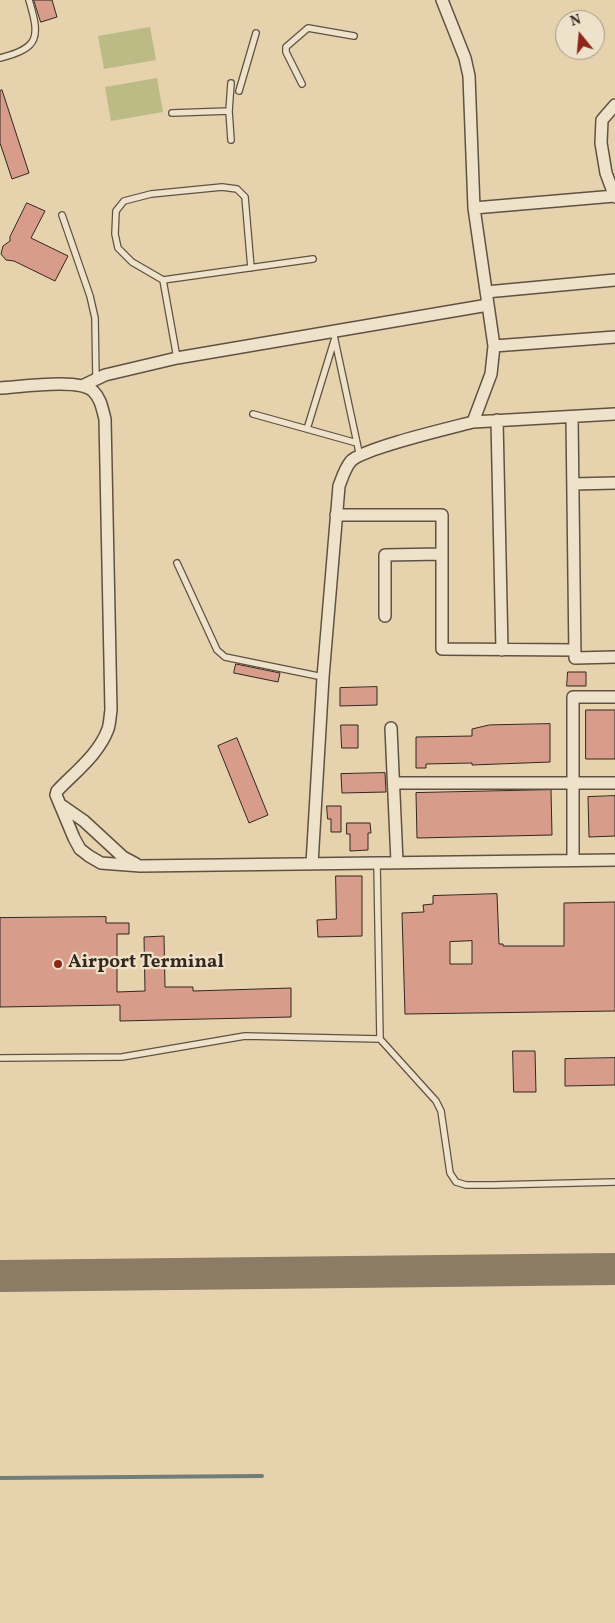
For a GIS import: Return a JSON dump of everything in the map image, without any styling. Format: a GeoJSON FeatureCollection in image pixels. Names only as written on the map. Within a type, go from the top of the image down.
{"type":"FeatureCollection","features":[{"type":"Feature","properties":{"kind":"street"},"geometry":{"type":"LineString","coordinates":[[442,0],[465,58],[469,76],[474,208],[494,346],[491,374],[473,422]]}},
{"type":"Feature","properties":{"kind":"street"},"geometry":{"type":"LineString","coordinates":[[474,208],[615,197],[606,173],[601,143],[602,120],[615,105]]}},
{"type":"Feature","properties":{"kind":"street"},"geometry":{"type":"LineString","coordinates":[[486,292],[615,280]]}},
{"type":"Feature","properties":{"kind":"street"},"geometry":{"type":"LineString","coordinates":[[84,385],[105,375],[177,358],[334,335],[488,305]]}},
{"type":"Feature","properties":{"kind":"street"},"geometry":{"type":"LineString","coordinates":[[494,346],[615,337]]}},
{"type":"Feature","properties":{"kind":"street"},"geometry":{"type":"LineString","coordinates":[[0,388],[84,385],[93,391],[101,402],[105,419],[111,710],[108,728],[102,743],[93,755],[57,790],[56,794],[74,838],[80,849],[89,856],[101,862],[140,866],[615,860]]}},
{"type":"Feature","properties":{"kind":"street"},"geometry":{"type":"LineString","coordinates":[[312,864],[323,677],[336,515],[339,486],[351,461],[373,451],[473,422],[615,414]]}},
{"type":"Feature","properties":{"kind":"street"},"geometry":{"type":"LineString","coordinates":[[572,416],[575,658],[615,657]]}},
{"type":"Feature","properties":{"kind":"street"},"geometry":{"type":"LineString","coordinates":[[497,420],[502,650]]}},
{"type":"Feature","properties":{"kind":"street"},"geometry":{"type":"LineString","coordinates":[[573,484],[615,483]]}},
{"type":"Feature","properties":{"kind":"street"},"geometry":{"type":"LineString","coordinates":[[336,515],[442,515],[442,649],[575,650]]}},
{"type":"Feature","properties":{"kind":"street"},"geometry":{"type":"LineString","coordinates":[[386,616],[385,555],[442,554]]}},
{"type":"Feature","properties":{"kind":"street"},"geometry":{"type":"LineString","coordinates":[[573,860],[573,697],[615,697]]}},
{"type":"Feature","properties":{"kind":"street"},"geometry":{"type":"LineString","coordinates":[[391,728],[397,862]]}},
{"type":"Feature","properties":{"kind":"street"},"geometry":{"type":"LineString","coordinates":[[394,783],[615,783]]}},
{"type":"Feature","properties":{"kind":"street"},"geometry":{"type":"LineString","coordinates":[[59,804],[84,820],[123,857],[140,866]]}},
{"type":"Feature","properties":{"kind":"lane"},"geometry":{"type":"LineString","coordinates":[[0,58],[19,54],[30,46],[36,33],[29,0]]}},
{"type":"Feature","properties":{"kind":"lane"},"geometry":{"type":"LineString","coordinates":[[302,84],[286,52],[286,47],[308,28],[354,36]]}},
{"type":"Feature","properties":{"kind":"lane"},"geometry":{"type":"LineString","coordinates":[[239,91],[256,33]]}},
{"type":"Feature","properties":{"kind":"lane"},"geometry":{"type":"LineString","coordinates":[[231,84],[229,111],[231,140]]}},
{"type":"Feature","properties":{"kind":"lane"},"geometry":{"type":"LineString","coordinates":[[172,113],[229,111]]}},
{"type":"Feature","properties":{"kind":"lane"},"geometry":{"type":"LineString","coordinates":[[251,268],[245,197],[237,189],[222,187],[151,194],[124,201],[116,211],[115,234],[118,248],[132,262],[163,280],[251,268],[313,259]]}},
{"type":"Feature","properties":{"kind":"lane"},"geometry":{"type":"LineString","coordinates":[[62,215],[93,310],[96,379]]}},
{"type":"Feature","properties":{"kind":"lane"},"geometry":{"type":"LineString","coordinates":[[163,280],[177,358]]}},
{"type":"Feature","properties":{"kind":"lane"},"geometry":{"type":"LineString","coordinates":[[307,429],[334,335]]}},
{"type":"Feature","properties":{"kind":"lane"},"geometry":{"type":"LineString","coordinates":[[334,335],[360,457]]}},
{"type":"Feature","properties":{"kind":"lane"},"geometry":{"type":"LineString","coordinates":[[253,414],[357,443]]}},
{"type":"Feature","properties":{"kind":"lane"},"geometry":{"type":"LineString","coordinates":[[177,563],[217,650],[225,657],[323,677]]}},
{"type":"Feature","properties":{"kind":"lane"},"geometry":{"type":"LineString","coordinates":[[377,864],[380,1039],[441,1111],[450,1173],[456,1182],[466,1185],[615,1182]]}},
{"type":"Feature","properties":{"kind":"lane"},"geometry":{"type":"LineString","coordinates":[[0,1058],[122,1057],[245,1036],[380,1039]]}},
{"type":"Feature","properties":{"kind":"shaded area"},"geometry":{"type":"Polygon","coordinates":[[[150,27],[156,60],[104,69],[98,36],[150,27]]]}},
{"type":"Feature","properties":{"kind":"shaded area"},"geometry":{"type":"Polygon","coordinates":[[[157,78],[163,112],[111,121],[105,87],[157,78]]]}},
{"type":"Feature","properties":{"kind":"building"},"geometry":{"type":"Polygon","coordinates":[[[34,0],[52,0],[57,17],[41,22],[34,0]]]}},
{"type":"Feature","properties":{"kind":"building"},"geometry":{"type":"Polygon","coordinates":[[[2,90],[29,173],[12,179],[0,143],[0,91],[2,90]]]}},
{"type":"Feature","properties":{"kind":"building"},"geometry":{"type":"Polygon","coordinates":[[[27,203],[45,211],[31,238],[68,256],[55,281],[14,261],[6,260],[1,254],[3,246],[10,241],[10,237],[27,203]]]}},
{"type":"Feature","properties":{"kind":"building"},"geometry":{"type":"Polygon","coordinates":[[[236,664],[280,673],[278,682],[234,673],[236,664]]]}},
{"type":"Feature","properties":{"kind":"building"},"geometry":{"type":"Polygon","coordinates":[[[568,672],[586,672],[586,686],[567,686],[568,672]]]}},
{"type":"Feature","properties":{"kind":"building"},"geometry":{"type":"Polygon","coordinates":[[[377,687],[377,705],[340,706],[340,688],[377,687]]]}},
{"type":"Feature","properties":{"kind":"building"},"geometry":{"type":"Polygon","coordinates":[[[586,710],[615,710],[615,759],[586,759],[586,710]]]}},
{"type":"Feature","properties":{"kind":"building"},"geometry":{"type":"Polygon","coordinates":[[[550,724],[550,762],[472,765],[472,763],[426,764],[426,768],[416,768],[416,737],[472,736],[472,729],[489,725],[550,724]]]}},
{"type":"Feature","properties":{"kind":"building"},"geometry":{"type":"Polygon","coordinates":[[[341,725],[358,725],[358,748],[342,748],[341,725]]]}},
{"type":"Feature","properties":{"kind":"building"},"geometry":{"type":"Polygon","coordinates":[[[237,738],[268,815],[249,823],[218,746],[237,738]]]}},
{"type":"Feature","properties":{"kind":"building"},"geometry":{"type":"Polygon","coordinates":[[[385,773],[386,792],[342,793],[341,774],[385,773]]]}},
{"type":"Feature","properties":{"kind":"building"},"geometry":{"type":"Polygon","coordinates":[[[551,790],[552,835],[417,838],[416,793],[551,790]]]}},
{"type":"Feature","properties":{"kind":"building"},"geometry":{"type":"Polygon","coordinates":[[[615,796],[615,836],[589,837],[588,797],[615,796]]]}},
{"type":"Feature","properties":{"kind":"building"},"geometry":{"type":"Polygon","coordinates":[[[327,806],[341,806],[341,832],[331,832],[331,819],[328,819],[327,806]]]}},
{"type":"Feature","properties":{"kind":"building"},"geometry":{"type":"Polygon","coordinates":[[[347,823],[370,823],[371,833],[368,833],[368,850],[350,851],[350,834],[347,834],[347,823]]]}},
{"type":"Feature","properties":{"kind":"building"},"geometry":{"type":"Polygon","coordinates":[[[336,876],[362,876],[362,936],[318,937],[317,920],[336,919],[336,876]]]}},
{"type":"Feature","properties":{"kind":"building"},"geometry":{"type":"Polygon","coordinates":[[[497,894],[499,944],[503,944],[503,946],[564,946],[564,903],[615,902],[615,1011],[405,1014],[402,913],[424,912],[423,905],[433,904],[433,896],[497,894]],[[472,941],[450,942],[450,964],[472,964],[472,941]]]}},
{"type":"Feature","properties":{"kind":"building","name":"Airport Terminal"},"geometry":{"type":"Polygon","coordinates":[[[106,917],[106,923],[129,923],[129,934],[117,934],[117,992],[145,991],[144,937],[164,936],[165,987],[193,987],[193,991],[291,988],[291,1017],[120,1021],[120,1005],[0,1007],[0,918],[106,917]]]}},
{"type":"Feature","properties":{"kind":"building"},"geometry":{"type":"Polygon","coordinates":[[[513,1051],[535,1051],[536,1092],[514,1092],[513,1051]]]}},
{"type":"Feature","properties":{"kind":"building"},"geometry":{"type":"Polygon","coordinates":[[[615,1058],[615,1085],[565,1086],[565,1059],[615,1058]]]}},
{"type":"Feature","properties":{"kind":"waterway"},"geometry":{"type":"LineString","coordinates":[[0,1478],[262,1476]]}},
{"type":"Feature","properties":{"kind":"taxiway"},"geometry":{"type":"LineString","coordinates":[[0,1276],[615,1269]]}},
{"type":"Feature","properties":{"kind":"place","name":"Airport Terminal"},"geometry":{"type":"Point","coordinates":[58,964]}}]}
